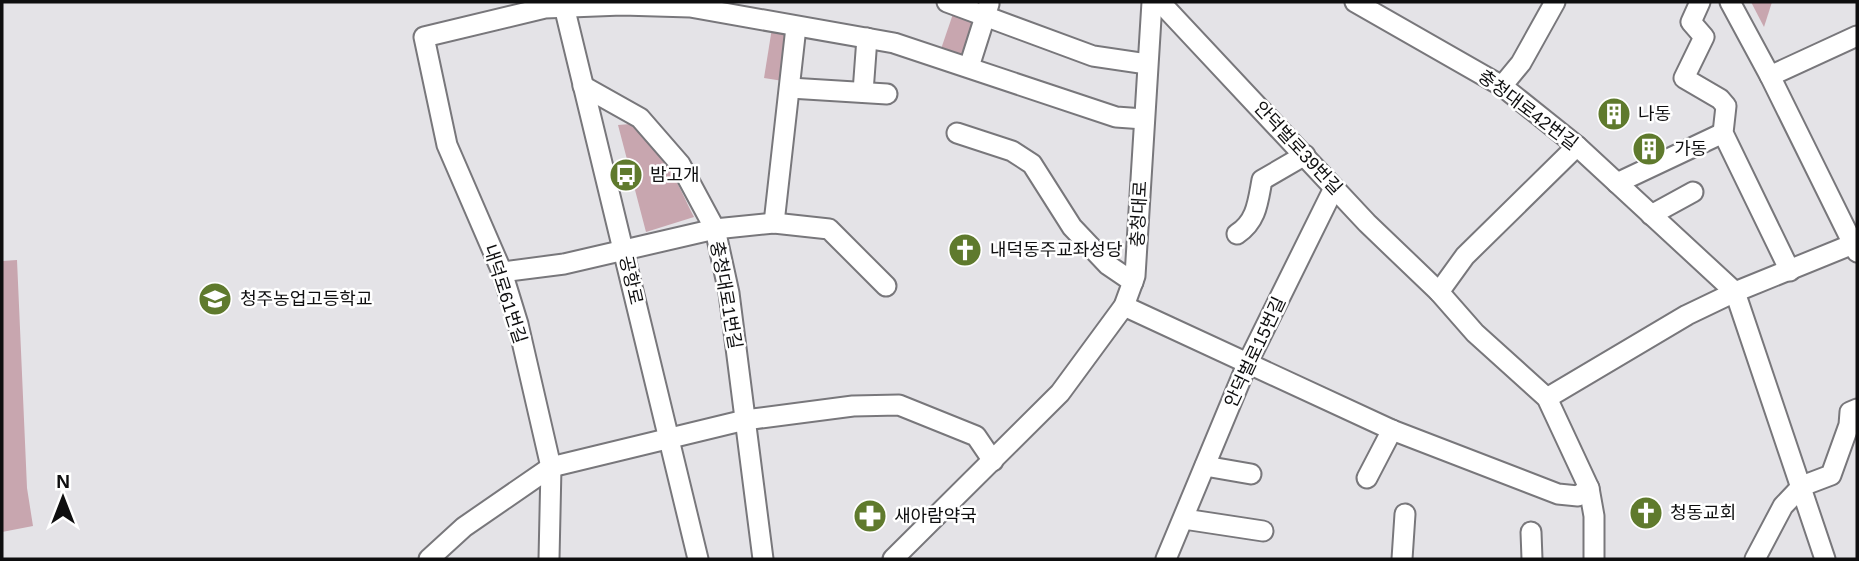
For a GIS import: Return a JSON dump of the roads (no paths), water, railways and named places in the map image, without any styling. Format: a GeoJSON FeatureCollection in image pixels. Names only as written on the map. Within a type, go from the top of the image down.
{"type":"FeatureCollection","features":[{"type":"Feature","properties":{"kind":"street"},"geometry":{"type":"LineString","coordinates":[[947,2],[988,8],[1093,56],[1147,64]]}},
{"type":"Feature","properties":{"kind":"street","name":"충청대로"},"geometry":{"type":"LineString","coordinates":[[893,559],[1060,393],[1124,306],[1133,282],[1138,241],[1152,2]]}},
{"type":"Feature","properties":{"kind":"street","name":"안덕벌로39번길"},"geometry":{"type":"LineString","coordinates":[[1160,2],[1334,188],[1439,292],[1475,333],[1547,398],[1589,488],[1594,516],[1594,559]]}},
{"type":"Feature","properties":{"kind":"street","name":"충청대로42번길"},"geometry":{"type":"LineString","coordinates":[[1355,2],[1502,86],[1577,146],[1735,292]]}},
{"type":"Feature","properties":{"kind":"street"},"geometry":{"type":"LineString","coordinates":[[1700,2],[1691,22],[1704,37],[1684,78],[1720,99],[1726,106],[1723,133],[1790,271]]}},
{"type":"Feature","properties":{"kind":"street"},"geometry":{"type":"LineString","coordinates":[[1547,398],[1665,328],[1735,292],[1855,248],[1770,76],[1730,2]]}},
{"type":"Feature","properties":{"kind":"street"},"geometry":{"type":"LineString","coordinates":[[563,4],[690,7],[867,38],[970,66],[1116,117],[1144,119]]}},
{"type":"Feature","properties":{"kind":"street","name":"내덕로61번길"},"geometry":{"type":"LineString","coordinates":[[549,559],[551,467],[502,272],[447,145],[424,37],[563,4]]}},
{"type":"Feature","properties":{"kind":"street","name":"공항로"},"geometry":{"type":"LineString","coordinates":[[563,4],[698,559]]}},
{"type":"Feature","properties":{"kind":"street"},"geometry":{"type":"LineString","coordinates":[[1502,86],[1521,64],[1548,6]]}},
{"type":"Feature","properties":{"kind":"street"},"geometry":{"type":"LineString","coordinates":[[970,66],[988,8]]}},
{"type":"Feature","properties":{"kind":"street"},"geometry":{"type":"LineString","coordinates":[[774,223],[796,27]]}},
{"type":"Feature","properties":{"kind":"street"},"geometry":{"type":"LineString","coordinates":[[1770,76],[1857,36]]}},
{"type":"Feature","properties":{"kind":"street"},"geometry":{"type":"LineString","coordinates":[[863,92],[867,38]]}},
{"type":"Feature","properties":{"kind":"street","name":"충청대로1번길"},"geometry":{"type":"LineString","coordinates":[[583,86],[640,118],[680,164],[715,229],[729,293],[763,559]]}},
{"type":"Feature","properties":{"kind":"street"},"geometry":{"type":"LineString","coordinates":[[790,88],[887,94]]}},
{"type":"Feature","properties":{"kind":"street"},"geometry":{"type":"LineString","coordinates":[[957,133],[1012,151],[1032,164],[1072,227],[1108,265],[1133,282]]}},
{"type":"Feature","properties":{"kind":"street"},"geometry":{"type":"LineString","coordinates":[[1617,183],[1723,133]]}},
{"type":"Feature","properties":{"kind":"street"},"geometry":{"type":"LineString","coordinates":[[1439,292],[1465,256],[1577,146]]}},
{"type":"Feature","properties":{"kind":"street"},"geometry":{"type":"LineString","coordinates":[[1237,234],[1245,228],[1256,212],[1262,180],[1306,155]]}},
{"type":"Feature","properties":{"kind":"street","name":"안덕벌로15번길"},"geometry":{"type":"LineString","coordinates":[[1166,559],[1248,362],[1334,188]]}},
{"type":"Feature","properties":{"kind":"street"},"geometry":{"type":"LineString","coordinates":[[1651,215],[1693,192]]}},
{"type":"Feature","properties":{"kind":"street"},"geometry":{"type":"LineString","coordinates":[[502,272],[625,251],[715,229],[774,223],[829,229],[886,286]]}},
{"type":"Feature","properties":{"kind":"street"},"geometry":{"type":"LineString","coordinates":[[1735,292],[1825,559]]}},
{"type":"Feature","properties":{"kind":"street"},"geometry":{"type":"LineString","coordinates":[[1124,306],[1392,430],[1558,494],[1578,496],[1589,488]]}},
{"type":"Feature","properties":{"kind":"street"},"geometry":{"type":"LineString","coordinates":[[429,559],[464,527],[551,467],[745,420],[853,406],[900,405],[976,436],[993,461]]}},
{"type":"Feature","properties":{"kind":"street"},"geometry":{"type":"LineString","coordinates":[[1755,559],[1783,506],[1802,486],[1830,475],[1849,425],[1850,412],[1857,409]]}},
{"type":"Feature","properties":{"kind":"street"},"geometry":{"type":"LineString","coordinates":[[1367,478],[1392,430]]}},
{"type":"Feature","properties":{"kind":"street"},"geometry":{"type":"LineString","coordinates":[[1205,466],[1251,474]]}},
{"type":"Feature","properties":{"kind":"street"},"geometry":{"type":"LineString","coordinates":[[1402,559],[1405,514]]}},
{"type":"Feature","properties":{"kind":"street"},"geometry":{"type":"LineString","coordinates":[[1184,519],[1263,531]]}},
{"type":"Feature","properties":{"kind":"street"},"geometry":{"type":"LineString","coordinates":[[1531,532],[1532,559]]}},
{"type":"Feature","properties":{"kind":"place","name":"나동"},"geometry":{"type":"Point","coordinates":[1614,114]}},
{"type":"Feature","properties":{"kind":"place","name":"가동"},"geometry":{"type":"Point","coordinates":[1649,149]}},
{"type":"Feature","properties":{"kind":"place","name":"밤고개"},"geometry":{"type":"Point","coordinates":[626,175]}},
{"type":"Feature","properties":{"kind":"place","name":"내덕동주교좌성당"},"geometry":{"type":"Point","coordinates":[965,250]}},
{"type":"Feature","properties":{"kind":"place","name":"청주농업고등학교"},"geometry":{"type":"Point","coordinates":[215,299]}},
{"type":"Feature","properties":{"kind":"place","name":"청동교회"},"geometry":{"type":"Point","coordinates":[1646,513]}},
{"type":"Feature","properties":{"kind":"place","name":"새아람약국"},"geometry":{"type":"Point","coordinates":[870,516]}}]}
